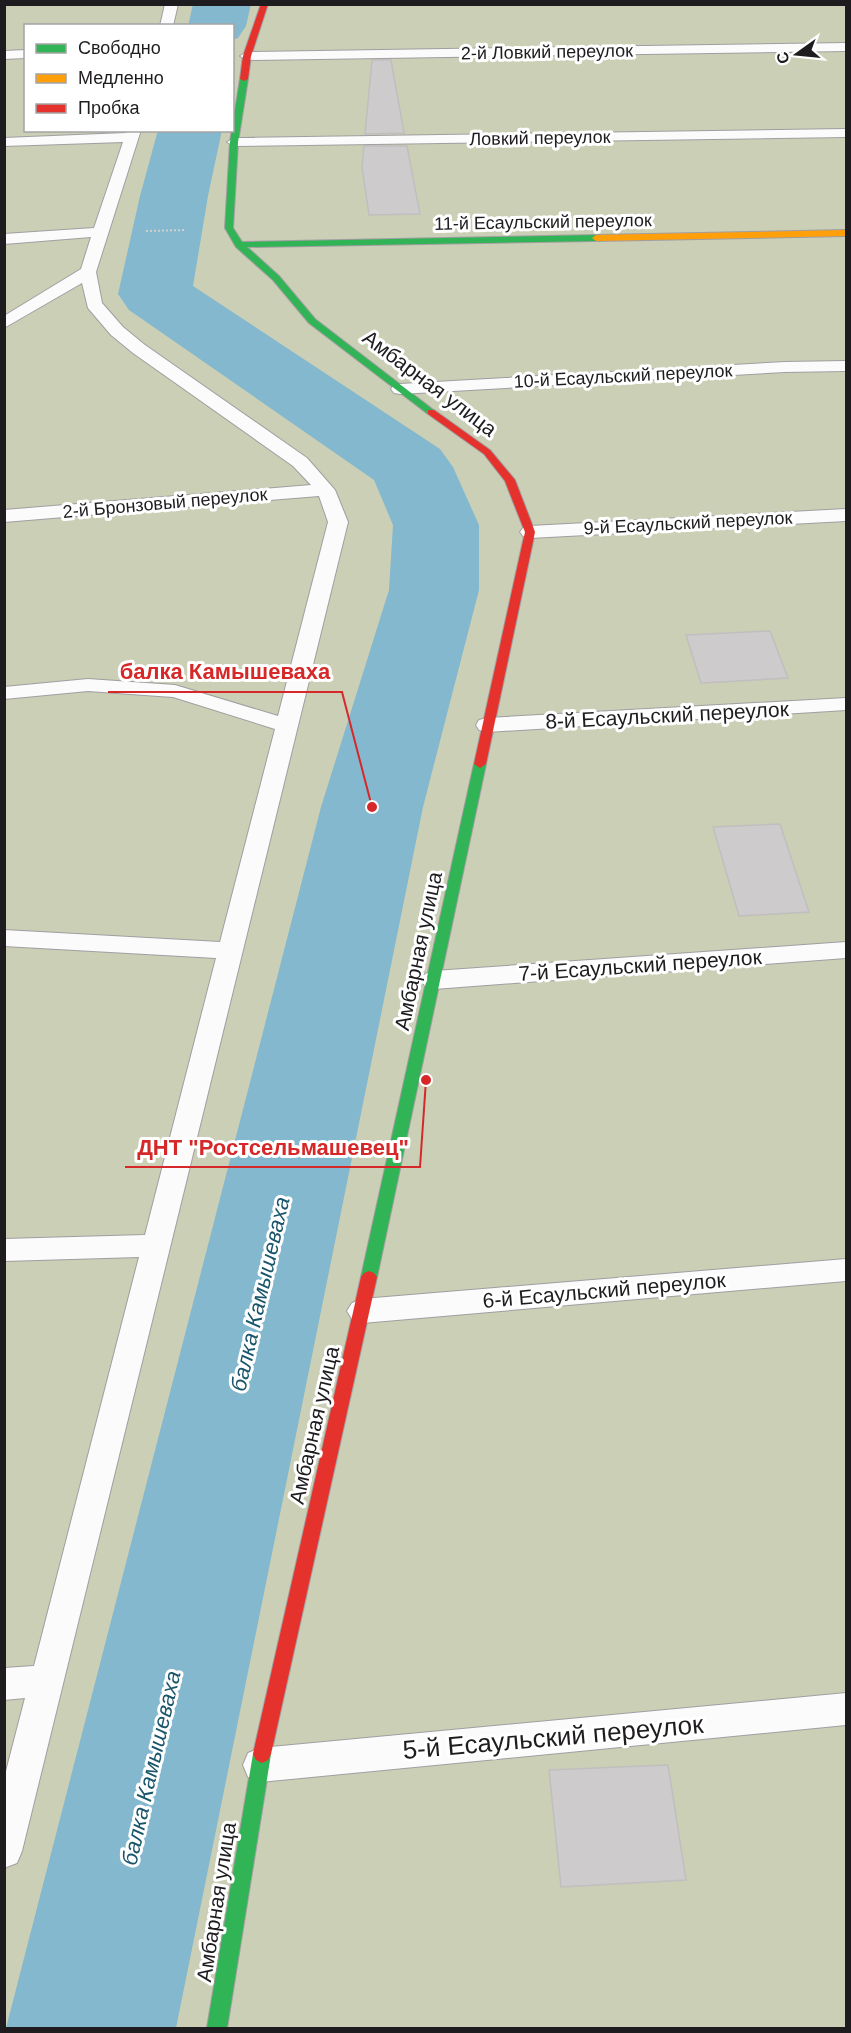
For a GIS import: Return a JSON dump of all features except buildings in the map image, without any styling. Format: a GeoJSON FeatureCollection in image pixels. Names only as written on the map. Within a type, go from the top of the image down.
{"type":"FeatureCollection","features":[{"type":"Feature","properties":{"kind":"street"},"geometry":{"type":"LineString","coordinates":[[229,228],[234,142],[247,56],[265,4]]}},
{"type":"Feature","properties":{"kind":"street","name":"Амбарная улица"},"geometry":{"type":"LineString","coordinates":[[217,2028],[260,1765],[362,1311],[530,532],[510,480],[487,452],[399,389],[312,321],[276,278],[239,245],[229,228]]}},
{"type":"Feature","properties":{"kind":"street","name":"11-й Есаульский переулок"},"geometry":{"type":"LineString","coordinates":[[239,245],[846,233]]}},
{"type":"Feature","properties":{"kind":"lane"},"geometry":{"type":"LineString","coordinates":[[167,24],[172,4]]}},
{"type":"Feature","properties":{"kind":"lane","name":"2-й Ловкий переулок"},"geometry":{"type":"LineString","coordinates":[[247,56],[846,47]]}},
{"type":"Feature","properties":{"kind":"lane"},"geometry":{"type":"LineString","coordinates":[[4,55],[24,54]]}},
{"type":"Feature","properties":{"kind":"lane","name":"Ловкий переулок"},"geometry":{"type":"LineString","coordinates":[[234,142],[846,133]]}},
{"type":"Feature","properties":{"kind":"lane"},"geometry":{"type":"LineString","coordinates":[[4,142],[133,134],[88,272],[94,304],[117,331],[300,462],[326,490],[338,522],[4,1851]]}},
{"type":"Feature","properties":{"kind":"lane"},"geometry":{"type":"LineString","coordinates":[[4,239],[102,232]]}},
{"type":"Feature","properties":{"kind":"lane"},"geometry":{"type":"LineString","coordinates":[[4,323],[88,272]]}},
{"type":"Feature","properties":{"kind":"lane","name":"10-й Есаульский переулок"},"geometry":{"type":"LineString","coordinates":[[399,389],[761,368],[846,366]]}},
{"type":"Feature","properties":{"kind":"lane","name":"2-й Бронзовый переулок"},"geometry":{"type":"LineString","coordinates":[[4,516],[326,490]]}},
{"type":"Feature","properties":{"kind":"lane","name":"9-й Есаульский переулок"},"geometry":{"type":"LineString","coordinates":[[530,532],[846,515]]}},
{"type":"Feature","properties":{"kind":"lane"},"geometry":{"type":"LineString","coordinates":[[4,693],[88,685],[175,691],[286,726]]}},
{"type":"Feature","properties":{"kind":"lane","name":"8-й Есаульский переулок"},"geometry":{"type":"LineString","coordinates":[[487,725],[846,704]]}},
{"type":"Feature","properties":{"kind":"lane"},"geometry":{"type":"LineString","coordinates":[[4,938],[230,951]]}},
{"type":"Feature","properties":{"kind":"lane","name":"7-й Есаульский переулок"},"geometry":{"type":"LineString","coordinates":[[434,980],[846,950]]}},
{"type":"Feature","properties":{"kind":"lane"},"geometry":{"type":"LineString","coordinates":[[4,1250],[156,1246]]}},
{"type":"Feature","properties":{"kind":"lane","name":"6-й Есаульский переулок"},"geometry":{"type":"LineString","coordinates":[[362,1311],[846,1270]]}},
{"type":"Feature","properties":{"kind":"lane"},"geometry":{"type":"LineString","coordinates":[[4,1684],[47,1681]]}},
{"type":"Feature","properties":{"kind":"lane","name":"5-й Есаульский переулок"},"geometry":{"type":"LineString","coordinates":[[260,1765],[846,1709]]}},
{"type":"Feature","properties":{"kind":"path"},"geometry":{"type":"LineString","coordinates":[[102,232],[229,228]]}},
{"type":"Feature","properties":{"kind":"green space"},"geometry":{"type":"Polygon","coordinates":[[[5,5],[846,5],[846,2028],[5,2028],[5,5]]]}},
{"type":"Feature","properties":{"kind":"waterway","name":"балка Камышеваха"},"geometry":{"type":"LineString","coordinates":[[217,24],[222,4]]}},
{"type":"Feature","properties":{"kind":"waterway","name":"балка Камышеваха"},"geometry":{"type":"LineString","coordinates":[[91,2028],[372,807],[434,590],[436,525],[411,467],[155,294],[174,196],[190,132]]}},
{"type":"Feature","properties":{"kind":"traffic: fast"},"geometry":{"type":"LineString","coordinates":[[244,79],[234,142],[229,228],[239,245],[276,278],[312,321],[431,412]]}},
{"type":"Feature","properties":{"kind":"traffic: fast"},"geometry":{"type":"LineString","coordinates":[[239,245],[596,238]]}},
{"type":"Feature","properties":{"kind":"traffic: fast"},"geometry":{"type":"LineString","coordinates":[[369,1277],[480,764]]}},
{"type":"Feature","properties":{"kind":"traffic: fast"},"geometry":{"type":"LineString","coordinates":[[217,2028],[262,1754]]}},
{"type":"Feature","properties":{"kind":"traffic: slow"},"geometry":{"type":"LineString","coordinates":[[596,238],[846,233]]}},
{"type":"Feature","properties":{"kind":"traffic: jam"},"geometry":{"type":"LineString","coordinates":[[244,79],[247,56],[265,4]]}},
{"type":"Feature","properties":{"kind":"traffic: jam"},"geometry":{"type":"LineString","coordinates":[[431,412],[487,452],[510,480],[530,532],[480,764]]}},
{"type":"Feature","properties":{"kind":"traffic: jam"},"geometry":{"type":"LineString","coordinates":[[262,1754],[369,1277]]}},
{"type":"Feature","properties":{"kind":"place","name":"балка Камышеваха"},"geometry":{"type":"Point","coordinates":[372,807]}},
{"type":"Feature","properties":{"kind":"place","name":"ДНТ \"Ростсельмашевец\""},"geometry":{"type":"Point","coordinates":[426,1080]}}]}
